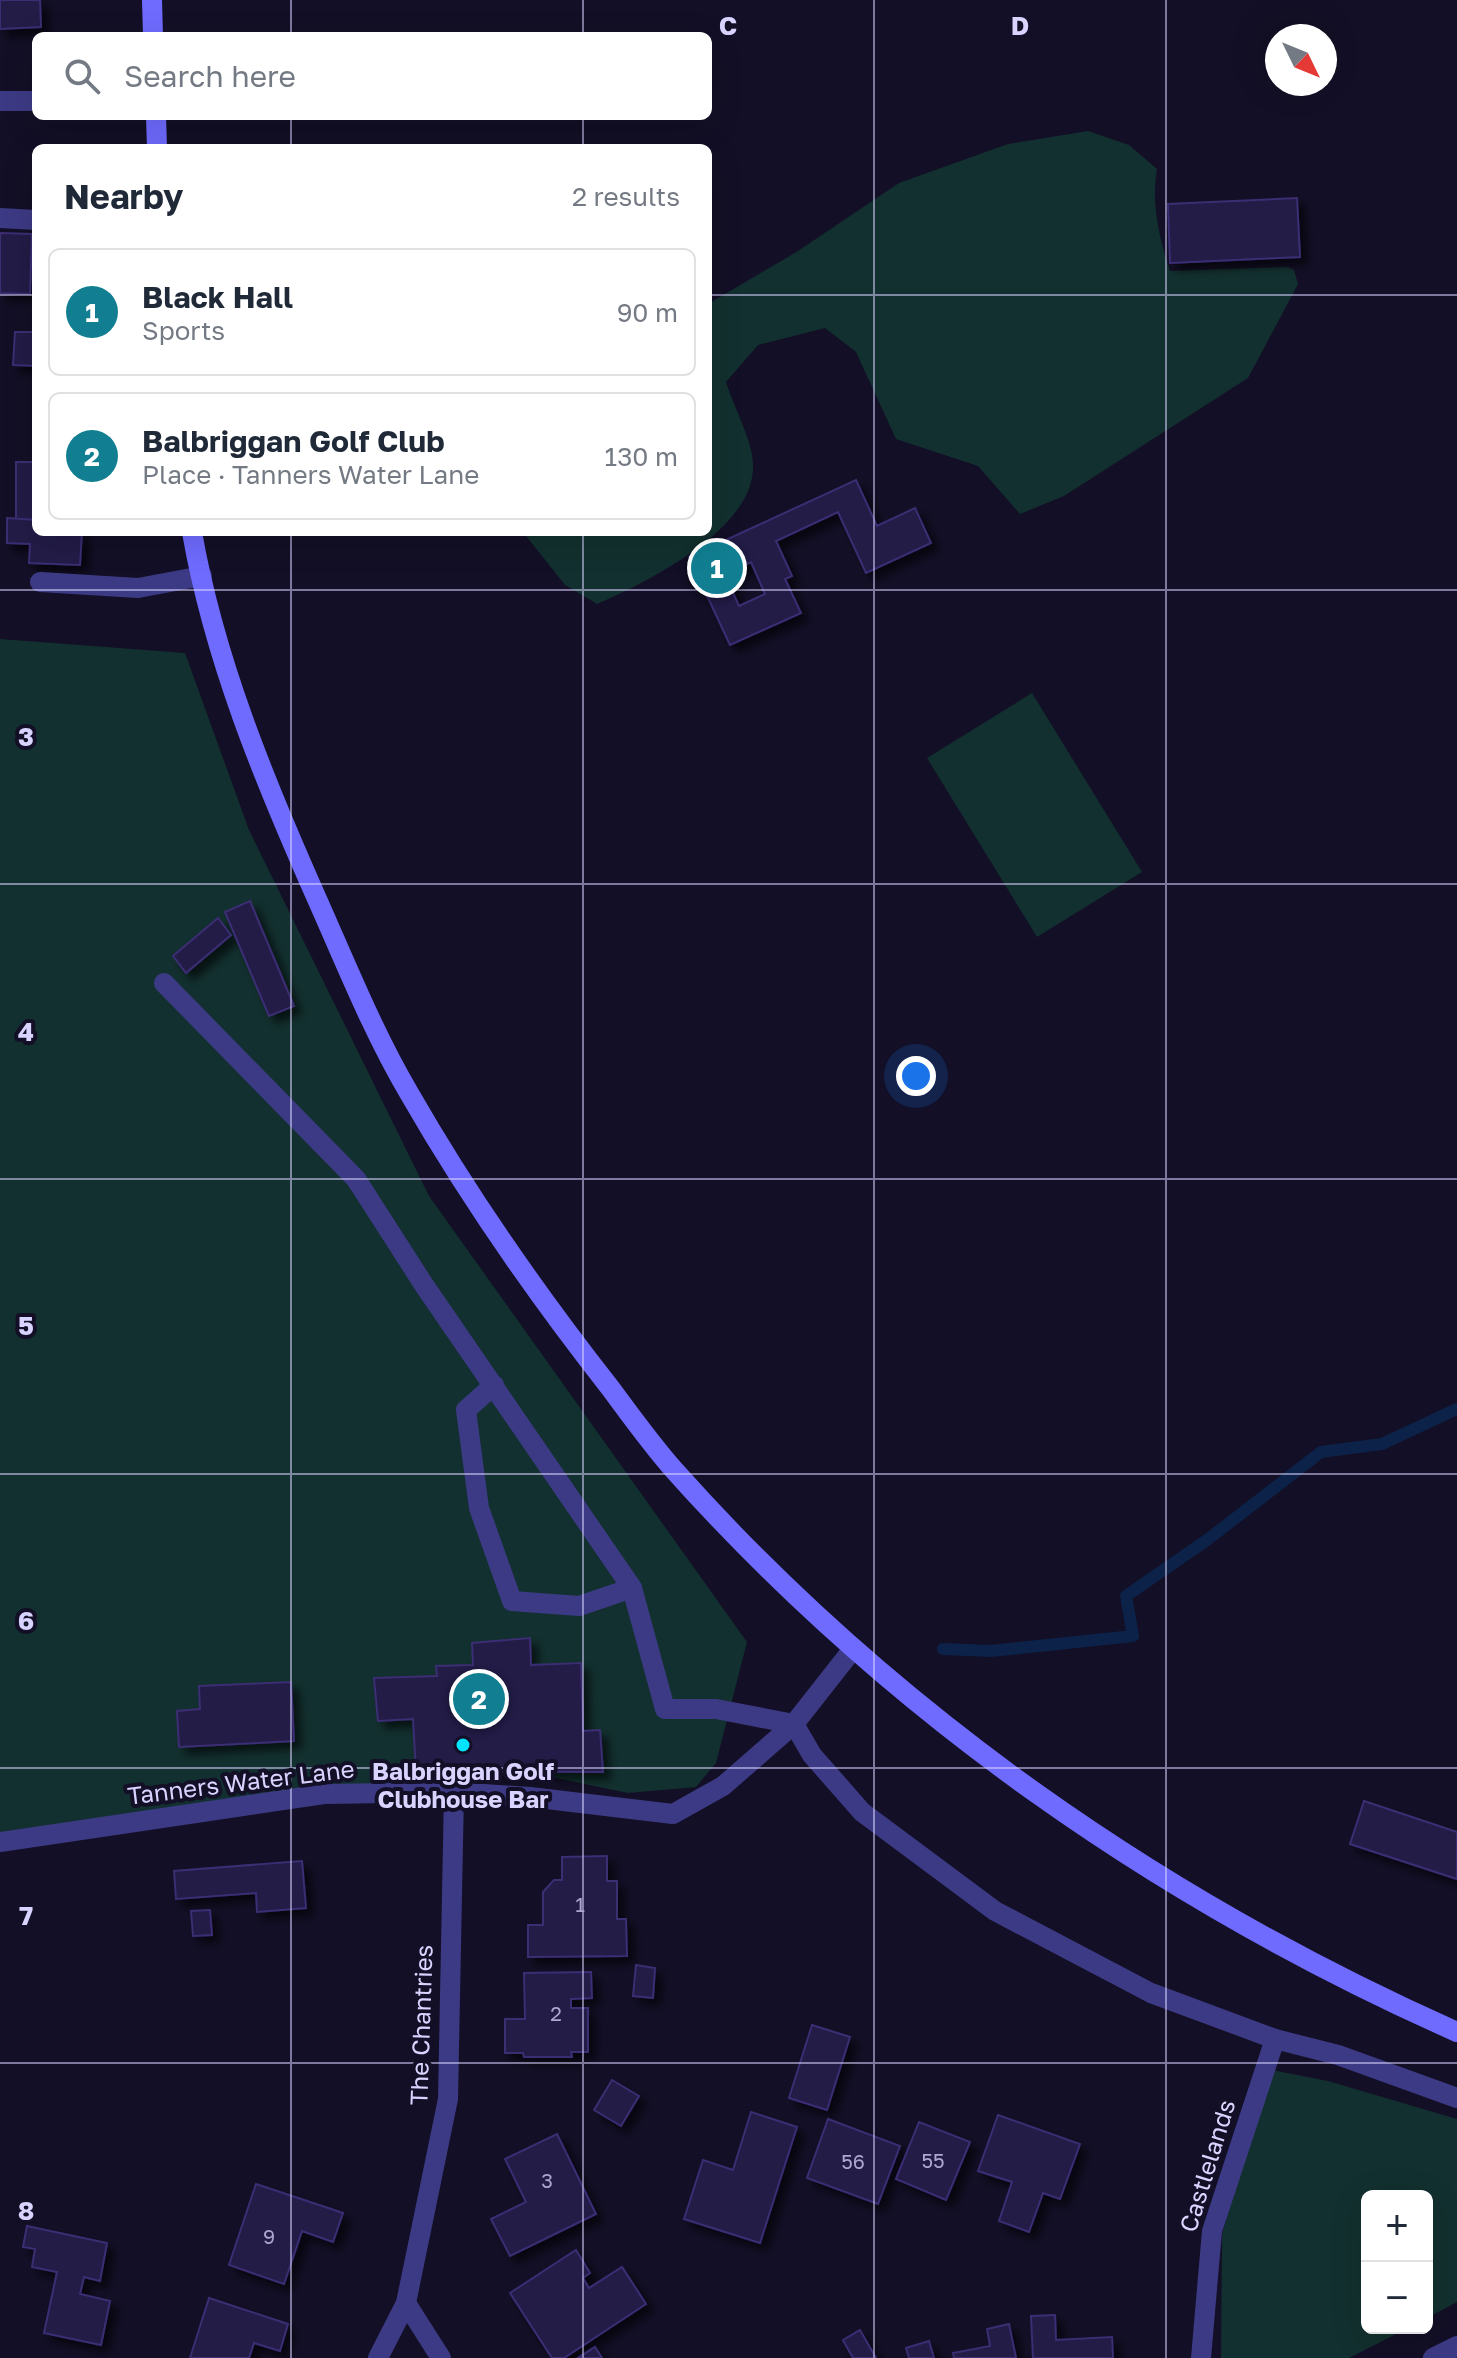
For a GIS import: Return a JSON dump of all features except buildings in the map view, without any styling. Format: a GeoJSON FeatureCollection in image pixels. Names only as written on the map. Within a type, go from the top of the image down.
{"type":"FeatureCollection","features":[{"type":"Feature","properties":{"kind":"main road"},"geometry":{"type":"LineString","coordinates":[[152,0],[153,32]]}},
{"type":"Feature","properties":{"kind":"main road"},"geometry":{"type":"LineString","coordinates":[[156,120],[157,144]]}},
{"type":"Feature","properties":{"kind":"main road"},"geometry":{"type":"LineString","coordinates":[[193,536],[236,699],[289,835],[356,986],[408,1092],[503,1241],[576,1345],[671,1467],[853,1649],[985,1758],[1107,1844],[1222,1914],[1343,1980],[1457,2032]]}},
{"type":"Feature","properties":{"kind":"street"},"geometry":{"type":"LineString","coordinates":[[0,101],[32,101]]}},
{"type":"Feature","properties":{"kind":"street"},"geometry":{"type":"LineString","coordinates":[[0,218],[32,220]]}},
{"type":"Feature","properties":{"kind":"street"},"geometry":{"type":"LineString","coordinates":[[40,582],[138,588],[202,576]]}},
{"type":"Feature","properties":{"kind":"street"},"geometry":{"type":"LineString","coordinates":[[164,983],[356,1179],[424,1285],[632,1588],[665,1709],[716,1709],[794,1724],[812,1755],[862,1812],[995,1911],[1151,1993],[1275,2039],[1338,2055],[1457,2098]]}},
{"type":"Feature","properties":{"kind":"street"},"geometry":{"type":"LineString","coordinates":[[494,1385],[466,1410],[479,1508],[512,1601],[579,1606],[632,1588]]}},
{"type":"Feature","properties":{"kind":"street","name":"Tanners Water Lane"},"geometry":{"type":"LineString","coordinates":[[0,1842],[324,1794],[454,1792],[530,1797],[673,1814],[723,1786],[794,1724],[853,1649]]}},
{"type":"Feature","properties":{"kind":"street","name":"The Chantries"},"geometry":{"type":"LineString","coordinates":[[378,2358],[406,2303],[448,2099],[454,1792]]}},
{"type":"Feature","properties":{"kind":"street","name":"Castlelands"},"geometry":{"type":"LineString","coordinates":[[1201,2358],[1212,2231],[1275,2039]]}},
{"type":"Feature","properties":{"kind":"street"},"geometry":{"type":"LineString","coordinates":[[406,2303],[441,2358]]}},
{"type":"Feature","properties":{"kind":"street"},"geometry":{"type":"LineString","coordinates":[[1433,2358],[1457,2346]]}},
{"type":"Feature","properties":{"kind":"green space"},"geometry":{"type":"Polygon","coordinates":[[[1088,131],[1129,145],[1157,169],[1157,220],[1170,271],[1288,267],[1294,270],[1298,284],[1248,378],[1064,496],[1020,514],[978,466],[896,439],[856,352],[825,328],[758,345],[726,382],[752,455],[749,488],[737,510],[712,536],[712,302],[798,251],[899,183],[1008,144],[1088,131]]]}},
{"type":"Feature","properties":{"kind":"green space"},"geometry":{"type":"Polygon","coordinates":[[[526,536],[712,536],[669,567],[597,604],[565,585],[526,536]]]}},
{"type":"Feature","properties":{"kind":"green space"},"geometry":{"type":"Polygon","coordinates":[[[0,639],[185,653],[249,830],[429,1196],[747,1642],[716,1763],[696,1787],[628,1793],[537,1774],[327,1788],[0,1836],[0,639]]]}},
{"type":"Feature","properties":{"kind":"green space"},"geometry":{"type":"Polygon","coordinates":[[[1032,693],[1142,872],[1037,937],[927,758],[1032,693]]]}},
{"type":"Feature","properties":{"kind":"green space"},"geometry":{"type":"Polygon","coordinates":[[[1272,2070],[1328,2081],[1457,2119],[1457,2302],[1433,2315],[1433,2190],[1361,2190],[1361,2334],[1396,2334],[1349,2358],[1221,2358],[1222,2234],[1272,2070]]]}},
{"type":"Feature","properties":{"kind":"waterway"},"geometry":{"type":"LineString","coordinates":[[943,1649],[991,1651],[1133,1636],[1126,1596],[1207,1540],[1321,1452],[1382,1444],[1457,1409]]}},
{"type":"Feature","properties":{"kind":"place","name":"Black Hall"},"geometry":{"type":"Point","coordinates":[717,568]}},
{"type":"Feature","properties":{"kind":"place","name":"Balbriggan Golf Club"},"geometry":{"type":"Point","coordinates":[479,1699]}},
{"type":"Feature","properties":{"kind":"place","name":"Balbriggan Golf Clubhouse Bar"},"geometry":{"type":"Point","coordinates":[463,1745]}}]}
